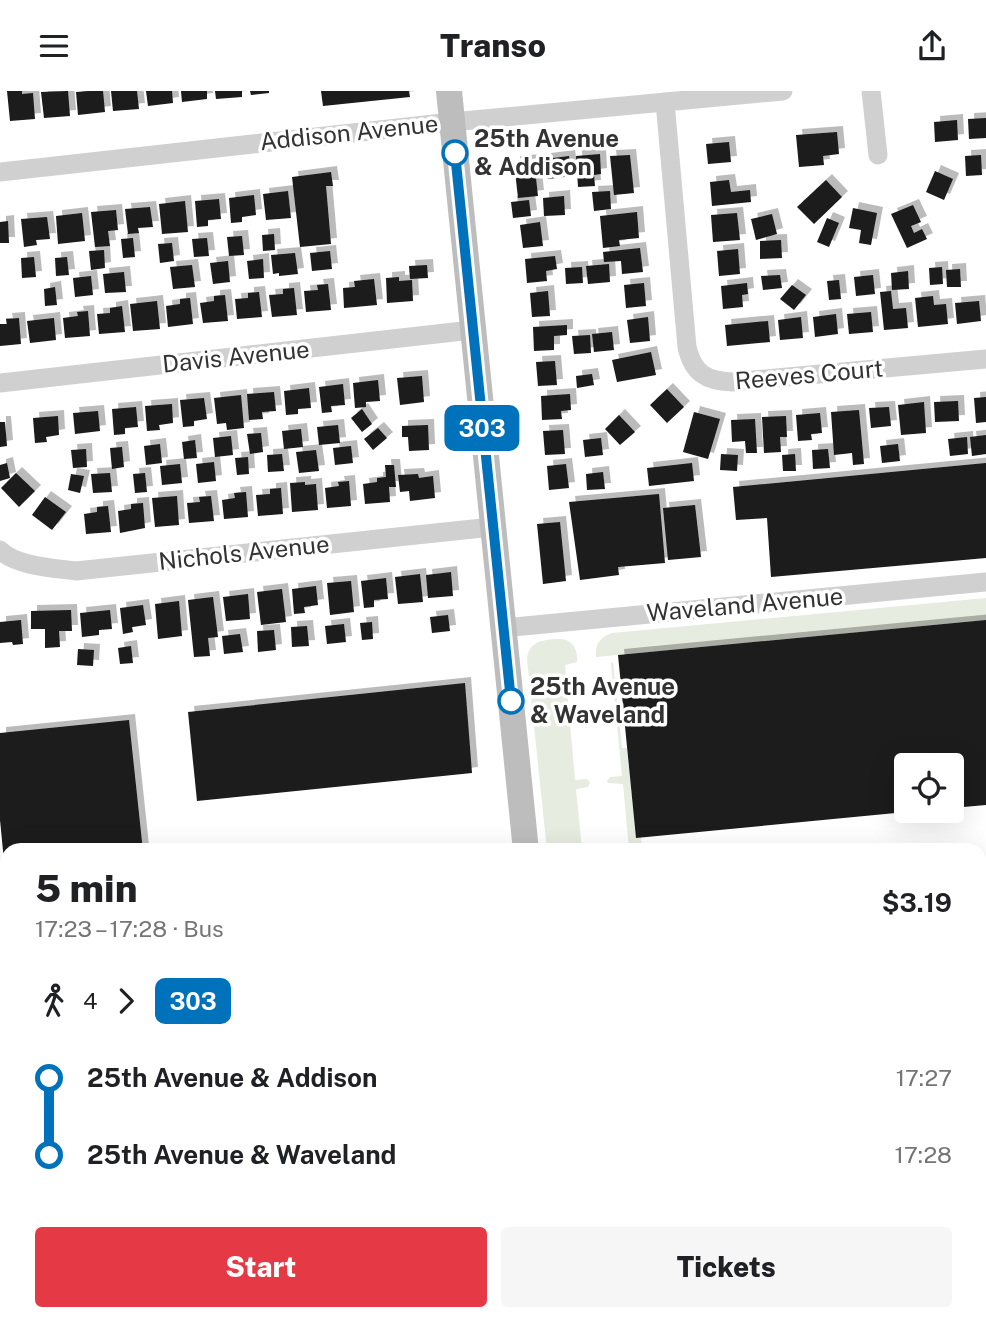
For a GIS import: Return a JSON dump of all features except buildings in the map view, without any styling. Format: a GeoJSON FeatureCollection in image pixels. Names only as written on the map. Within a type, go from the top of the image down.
{"type":"FeatureCollection","features":[{"type":"Feature","properties":{"kind":"street"},"geometry":{"type":"LineString","coordinates":[[449,91],[525,843]]}},
{"type":"Feature","properties":{"kind":"street","name":"Addison Avenue"},"geometry":{"type":"LineString","coordinates":[[0,172],[452,122],[783,91]]}},
{"type":"Feature","properties":{"kind":"street"},"geometry":{"type":"LineString","coordinates":[[871,91],[878,155]]}},
{"type":"Feature","properties":{"kind":"street","name":"Reeves Court"},"geometry":{"type":"LineString","coordinates":[[665,102],[687,347],[691,361],[701,374],[716,381],[732,382],[986,359]]}},
{"type":"Feature","properties":{"kind":"street","name":"Davis Avenue"},"geometry":{"type":"LineString","coordinates":[[0,383],[472,330]]}},
{"type":"Feature","properties":{"kind":"street","name":"Nichols Avenue"},"geometry":{"type":"LineString","coordinates":[[0,550],[6,557],[76,571],[492,527]]}},
{"type":"Feature","properties":{"kind":"street","name":"Waveland Avenue"},"geometry":{"type":"LineString","coordinates":[[503,628],[986,582]]}},
{"type":"Feature","properties":{"kind":"shaded area"},"geometry":{"type":"Polygon","coordinates":[[[986,598],[986,620],[596,657],[599,642],[612,633],[986,598]]]}},
{"type":"Feature","properties":{"kind":"shaded area"},"geometry":{"type":"Polygon","coordinates":[[[561,639],[569,642],[575,647],[577,656],[577,662],[565,665],[575,780],[587,779],[590,782],[588,787],[576,789],[581,843],[546,843],[527,659],[533,645],[545,640],[561,639]]]}},
{"type":"Feature","properties":{"kind":"shaded area"},"geometry":{"type":"Polygon","coordinates":[[[613,662],[622,748],[627,748],[636,838],[641,837],[641,843],[628,843],[623,784],[607,781],[610,777],[622,776],[613,662]]]}},
{"type":"Feature","properties":{"kind":"bus line","name":"303"},"geometry":{"type":"LineString","coordinates":[[455,153],[511,701]]}},
{"type":"Feature","properties":{"kind":"place","name":"25th Avenue & Addison"},"geometry":{"type":"Point","coordinates":[455,153]}},
{"type":"Feature","properties":{"kind":"place","name":"25th Avenue & Waveland"},"geometry":{"type":"Point","coordinates":[511,701]}}]}
